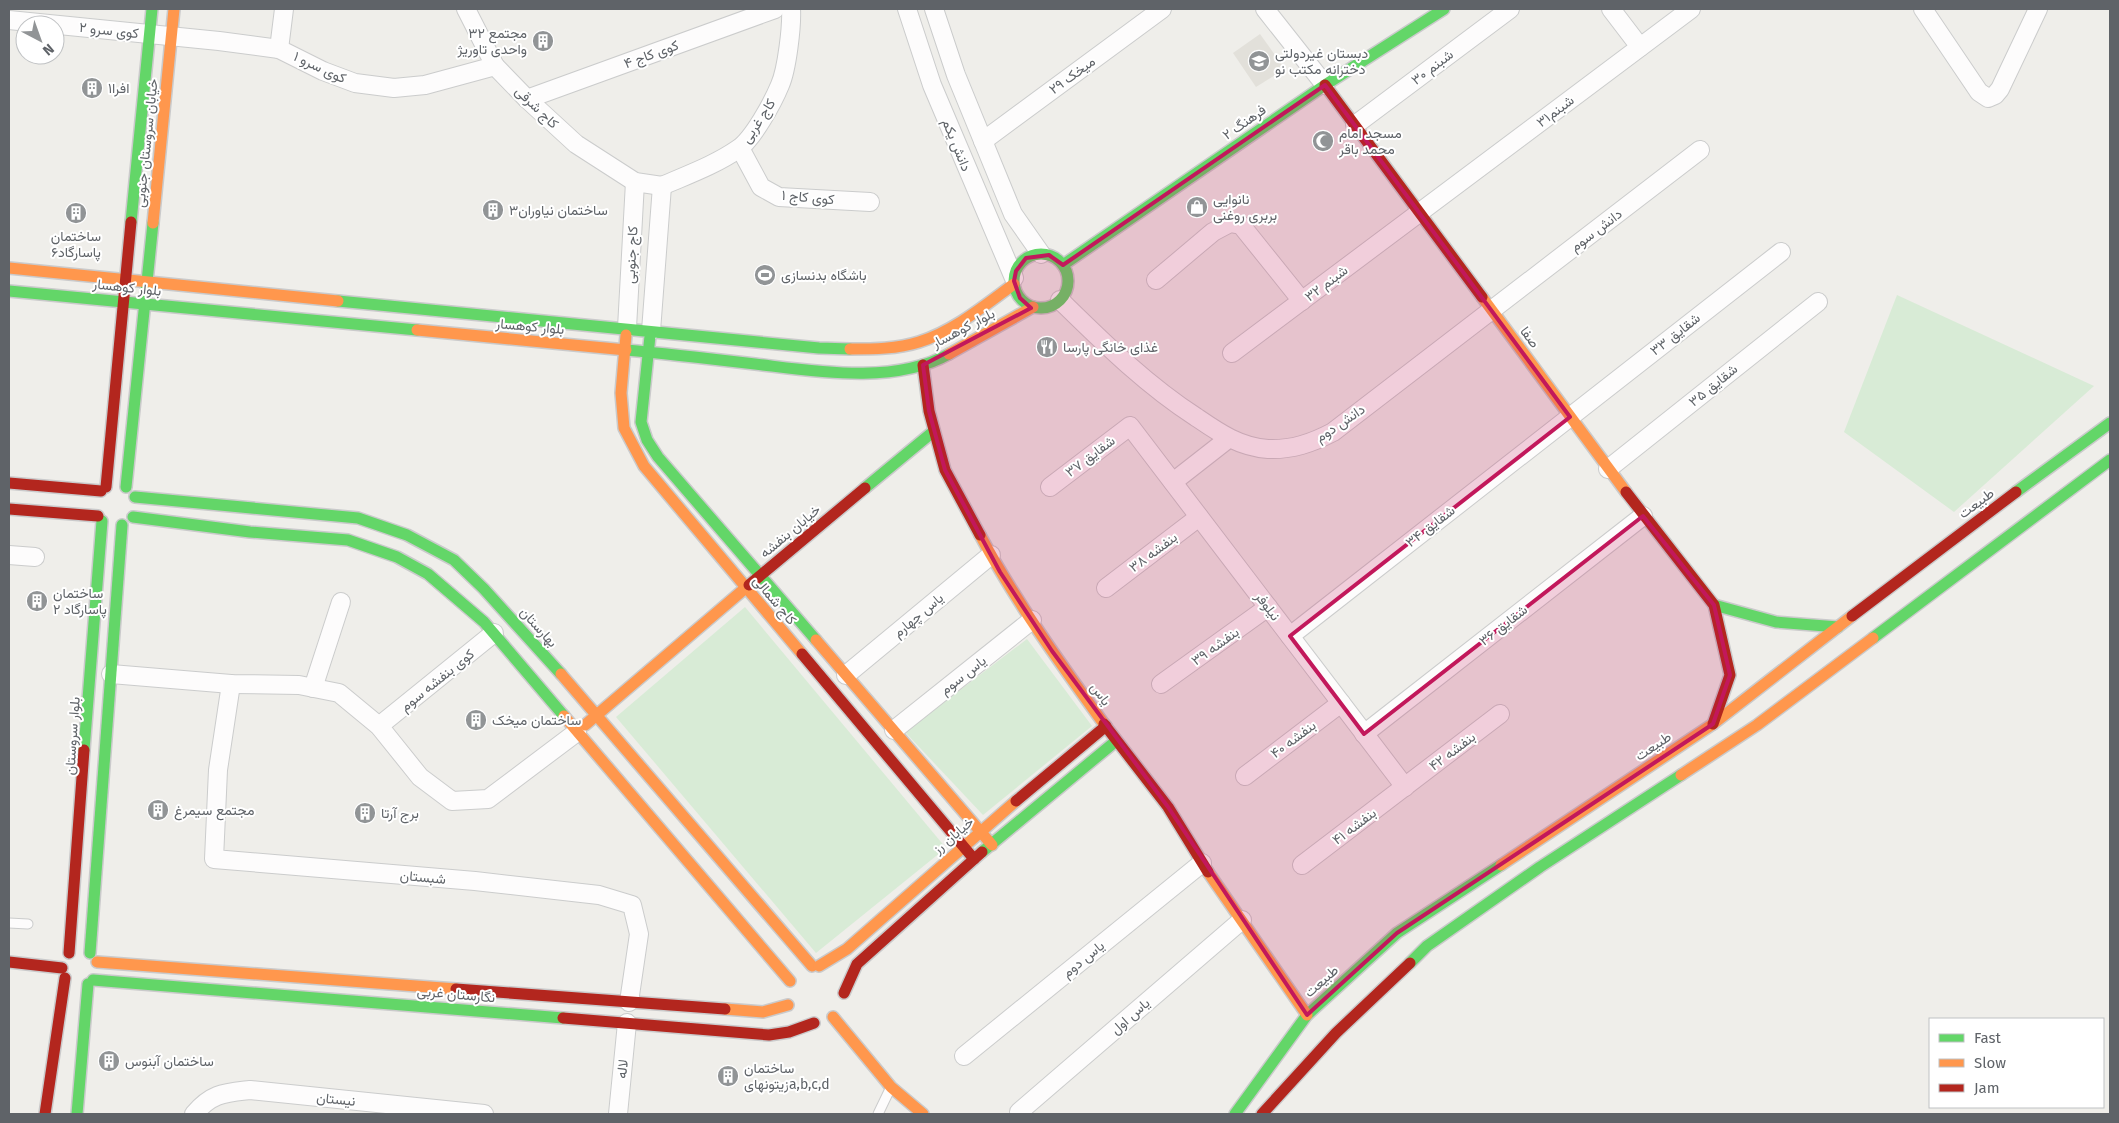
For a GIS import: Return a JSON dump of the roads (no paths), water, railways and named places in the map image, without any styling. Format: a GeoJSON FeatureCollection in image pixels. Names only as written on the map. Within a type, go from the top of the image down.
{"type":"FeatureCollection","features":[{"type":"Feature","properties":{"kind":"street","name":"خیابان سروستان جنوبی"},"geometry":{"type":"LineString","coordinates":[[104,489],[125,302],[152,9]]}},
{"type":"Feature","properties":{"kind":"street","name":"خیابان سروستان جنوبی"},"geometry":{"type":"LineString","coordinates":[[126,487],[174,9]]}},
{"type":"Feature","properties":{"kind":"street"},"geometry":{"type":"LineString","coordinates":[[279,48],[284,9]]}},
{"type":"Feature","properties":{"kind":"street","name":"کاج شرقی"},"geometry":{"type":"LineString","coordinates":[[466,9],[495,66],[527,99],[576,144],[635,182]]}},
{"type":"Feature","properties":{"kind":"street","name":"کوی کاج ۴"},"geometry":{"type":"LineString","coordinates":[[527,99],[775,9]]}},
{"type":"Feature","properties":{"kind":"street","name":"کاج غربی"},"geometry":{"type":"LineString","coordinates":[[662,186],[740,148],[756,127],[781,84],[792,24],[791,9]]}},
{"type":"Feature","properties":{"kind":"street"},"geometry":{"type":"LineString","coordinates":[[909,15],[926,9]]}},
{"type":"Feature","properties":{"kind":"street","name":"دانش یکم"},"geometry":{"type":"LineString","coordinates":[[934,9],[956,76],[1013,214],[1041,254]]}},
{"type":"Feature","properties":{"kind":"street","name":"میخک ۲۹"},"geometry":{"type":"LineString","coordinates":[[983,141],[1162,9]]}},
{"type":"Feature","properties":{"kind":"street"},"geometry":{"type":"LineString","coordinates":[[1265,9],[1325,84]]}},
{"type":"Feature","properties":{"kind":"street","name":"فرهنگ ۲"},"geometry":{"type":"LineString","coordinates":[[1063,265],[1325,84],[1444,9]]}},
{"type":"Feature","properties":{"kind":"street","name":"شبنم ۳۰"},"geometry":{"type":"LineString","coordinates":[[1355,125],[1510,9]]}},
{"type":"Feature","properties":{"kind":"street"},"geometry":{"type":"LineString","coordinates":[[1611,9],[1640,47]]}},
{"type":"Feature","properties":{"kind":"street","name":"شبنم۳۱"},"geometry":{"type":"LineString","coordinates":[[1419,213],[1691,9]]}},
{"type":"Feature","properties":{"kind":"street"},"geometry":{"type":"LineString","coordinates":[[1931,12],[1979,92],[1988,98],[1995,95],[2000,89],[2038,9]]}},
{"type":"Feature","properties":{"kind":"street","name":"دانش یکم"},"geometry":{"type":"LineString","coordinates":[[909,15],[935,93],[1014,281]]}},
{"type":"Feature","properties":{"kind":"street","name":"کوی سرو ۲"},"geometry":{"type":"LineString","coordinates":[[9,20],[172,37]]}},
{"type":"Feature","properties":{"kind":"street","name":"کوی سرو ۱"},"geometry":{"type":"LineString","coordinates":[[172,37],[279,48],[324,71],[354,83],[394,88],[425,85],[495,66]]}},
{"type":"Feature","properties":{"kind":"street","name":"صفا"},"geometry":{"type":"LineString","coordinates":[[1325,84],[1643,516],[1714,605]]}},
{"type":"Feature","properties":{"kind":"street","name":"کوی کاج ۱"},"geometry":{"type":"LineString","coordinates":[[740,148],[761,187],[779,197],[870,202]]}},
{"type":"Feature","properties":{"kind":"street","name":"دانش سوم"},"geometry":{"type":"LineString","coordinates":[[1491,310],[1700,150]]}},
{"type":"Feature","properties":{"kind":"street"},"geometry":{"type":"LineString","coordinates":[[635,182],[662,186]]}},
{"type":"Feature","properties":{"kind":"street","name":"کاج جنوبی"},"geometry":{"type":"LineString","coordinates":[[627,328],[635,182]]}},
{"type":"Feature","properties":{"kind":"street","name":"کاج جنوبی"},"geometry":{"type":"LineString","coordinates":[[651,331],[662,186]]}},
{"type":"Feature","properties":{"kind":"street","name":"شبنم ۳۲"},"geometry":{"type":"LineString","coordinates":[[1232,353],[1419,213]]}},
{"type":"Feature","properties":{"kind":"street"},"geometry":{"type":"LineString","coordinates":[[1156,280],[1213,232],[1230,223],[1241,224],[1302,301]]}},
{"type":"Feature","properties":{"kind":"street","name":"شقایق ۳۳"},"geometry":{"type":"LineString","coordinates":[[1570,417],[1781,252]]}},
{"type":"Feature","properties":{"kind":"street"},"geometry":{"type":"LineString","coordinates":[[1041,254],[1057,259],[1063,265],[1067,271],[1068,286],[1060,300],[1048,307],[1033,307],[1020,298],[1014,281],[1020,264],[1033,255],[1041,254]]}},
{"type":"Feature","properties":{"kind":"street","name":"بلوار کوهسار"},"geometry":{"type":"LineString","coordinates":[[9,268],[127,278],[820,348],[874,349],[906,346],[936,336],[975,313],[1014,281]]}},
{"type":"Feature","properties":{"kind":"street","name":"بلوار کوهسار"},"geometry":{"type":"LineString","coordinates":[[9,291],[648,352],[818,371],[875,372],[911,369],[946,356],[1033,307]]}},
{"type":"Feature","properties":{"kind":"street","name":"دانش دوم"},"geometry":{"type":"LineString","coordinates":[[1060,300],[1118,356],[1168,399],[1228,439],[1244,445],[1267,449],[1290,448],[1312,442],[1333,432],[1491,310]]}},
{"type":"Feature","properties":{"kind":"street","name":"شقایق ۳۵"},"geometry":{"type":"LineString","coordinates":[[1608,469],[1818,302]]}},
{"type":"Feature","properties":{"kind":"street","name":"کاج شمالی"},"geometry":{"type":"LineString","coordinates":[[627,328],[621,393],[624,428],[644,466],[974,859]]}},
{"type":"Feature","properties":{"kind":"street","name":"کاج شمالی"},"geometry":{"type":"LineString","coordinates":[[651,331],[641,422],[647,440],[658,457],[992,845]]}},
{"type":"Feature","properties":{"kind":"street","name":"یاس"},"geometry":{"type":"LineString","coordinates":[[923,364],[929,411],[945,470],[991,555],[1032,620],[1116,741],[1168,807],[1202,863],[1307,1015]]}},
{"type":"Feature","properties":{"kind":"street","name":"شقایق ۳۴"},"geometry":{"type":"LineString","coordinates":[[1290,636],[1570,417]]}},
{"type":"Feature","properties":{"kind":"street","name":"طبیعت"},"geometry":{"type":"LineString","coordinates":[[1235,1114],[1307,1015],[1397,932],[1713,724],[1917,565],[2110,423]]}},
{"type":"Feature","properties":{"kind":"street","name":"نیلوفر"},"geometry":{"type":"LineString","coordinates":[[1130,426],[1405,787]]}},
{"type":"Feature","properties":{"kind":"street","name":"شقایق ۳۷"},"geometry":{"type":"LineString","coordinates":[[1050,487],[1130,426]]}},
{"type":"Feature","properties":{"kind":"street","name":"خیابان بنفشه"},"geometry":{"type":"LineString","coordinates":[[577,732],[759,576],[934,431]]}},
{"type":"Feature","properties":{"kind":"street"},"geometry":{"type":"LineString","coordinates":[[1173,482],[1228,439]]}},
{"type":"Feature","properties":{"kind":"street"},"geometry":{"type":"LineString","coordinates":[[1262,1114],[1336,1033],[1427,946],[1540,867],[1757,725],[2110,460]]}},
{"type":"Feature","properties":{"kind":"street"},"geometry":{"type":"LineString","coordinates":[[9,483],[104,489],[113,485],[126,487],[135,497],[137,504],[133,517],[122,525],[109,525],[100,519],[9,509]]}},
{"type":"Feature","properties":{"kind":"street"},"geometry":{"type":"LineString","coordinates":[[100,519],[95,503],[104,489]]}},
{"type":"Feature","properties":{"kind":"street","name":"بهارستان"},"geometry":{"type":"LineString","coordinates":[[135,497],[358,518],[407,535],[454,560],[490,596],[597,714],[812,972]]}},
{"type":"Feature","properties":{"kind":"street","name":"شقایق ۳۶"},"geometry":{"type":"LineString","coordinates":[[1364,734],[1643,516]]}},
{"type":"Feature","properties":{"kind":"street"},"geometry":{"type":"LineString","coordinates":[[133,517],[250,532],[348,540],[397,557],[428,574],[484,622],[577,732],[812,972],[842,984],[839,1006],[891,1087],[905,1114]]}},
{"type":"Feature","properties":{"kind":"street","name":"بنفشه ۳۸"},"geometry":{"type":"LineString","coordinates":[[1106,588],[1200,517]]}},
{"type":"Feature","properties":{"kind":"street","name":"بلوار سروستان"},"geometry":{"type":"LineString","coordinates":[[69,953],[100,519]]}},
{"type":"Feature","properties":{"kind":"street"},"geometry":{"type":"LineString","coordinates":[[90,953],[122,525]]}},
{"type":"Feature","properties":{"kind":"street"},"geometry":{"type":"LineString","coordinates":[[9,555],[35,556]]}},
{"type":"Feature","properties":{"kind":"street","name":"یاس چهارم"},"geometry":{"type":"LineString","coordinates":[[846,675],[991,555]]}},
{"type":"Feature","properties":{"kind":"street"},"geometry":{"type":"LineString","coordinates":[[313,688],[341,602]]}},
{"type":"Feature","properties":{"kind":"street"},"geometry":{"type":"LineString","coordinates":[[1713,724],[1730,675],[1714,605],[1776,622],[1838,627]]}},
{"type":"Feature","properties":{"kind":"street","name":"بنفشه ۳۹"},"geometry":{"type":"LineString","coordinates":[[1161,684],[1268,607]]}},
{"type":"Feature","properties":{"kind":"street","name":"یاس سوم"},"geometry":{"type":"LineString","coordinates":[[894,730],[1032,620]]}},
{"type":"Feature","properties":{"kind":"street","name":"کوی بنفشه سوم"},"geometry":{"type":"LineString","coordinates":[[379,726],[494,633]]}},
{"type":"Feature","properties":{"kind":"street"},"geometry":{"type":"LineString","coordinates":[[111,674],[231,684],[299,685],[339,693],[379,726],[420,777],[452,801],[488,799],[577,732]]}},
{"type":"Feature","properties":{"kind":"street","name":"شبستان"},"geometry":{"type":"LineString","coordinates":[[231,684],[218,770],[214,860],[485,882],[599,895],[632,905],[640,934],[629,1002]]}},
{"type":"Feature","properties":{"kind":"street","name":"بنفشه ۴۰"},"geometry":{"type":"LineString","coordinates":[[1245,776],[1340,703]]}},
{"type":"Feature","properties":{"kind":"street","name":"بنفشه ۴۲"},"geometry":{"type":"LineString","coordinates":[[1405,787],[1500,714]]}},
{"type":"Feature","properties":{"kind":"street","name":"خیابان رز"},"geometry":{"type":"LineString","coordinates":[[812,972],[847,948],[963,846],[1106,726]]}},
{"type":"Feature","properties":{"kind":"street"},"geometry":{"type":"LineString","coordinates":[[812,972],[786,990],[788,1005],[796,1016],[805,1022],[814,1024],[824,1022],[839,1006],[857,964],[974,859],[1116,741]]}},
{"type":"Feature","properties":{"kind":"street","name":"بنفشه ۴۱"},"geometry":{"type":"LineString","coordinates":[[1302,865],[1405,787]]}},
{"type":"Feature","properties":{"kind":"street","name":"یاس دوم"},"geometry":{"type":"LineString","coordinates":[[964,1056],[1202,863]]}},
{"type":"Feature","properties":{"kind":"street","name":"یاس اول"},"geometry":{"type":"LineString","coordinates":[[1019,1112],[1242,920]]}},
{"type":"Feature","properties":{"kind":"street"},"geometry":{"type":"LineString","coordinates":[[42,1111],[65,957],[69,953],[80,950],[90,953],[97,962],[96,975],[90,982],[77,1114]]}},
{"type":"Feature","properties":{"kind":"street"},"geometry":{"type":"LineString","coordinates":[[9,962],[64,973],[76,985],[90,982]]}},
{"type":"Feature","properties":{"kind":"street","name":"نگارستان غربی"},"geometry":{"type":"LineString","coordinates":[[97,962],[763,1012],[788,1005]]}},
{"type":"Feature","properties":{"kind":"street","name":"نگارستان غربی"},"geometry":{"type":"LineString","coordinates":[[90,982],[769,1035],[789,1032],[814,1024]]}},
{"type":"Feature","properties":{"kind":"street"},"geometry":{"type":"LineString","coordinates":[[627,1024],[629,1002]]}},
{"type":"Feature","properties":{"kind":"street","name":"لاله"},"geometry":{"type":"LineString","coordinates":[[618,1114],[627,1024]]}},
{"type":"Feature","properties":{"kind":"street"},"geometry":{"type":"LineString","coordinates":[[891,1087],[922,1114]]}},
{"type":"Feature","properties":{"kind":"street","name":"نیستان"},"geometry":{"type":"LineString","coordinates":[[194,1114],[206,1100],[223,1094],[250,1090],[484,1114]]}},
{"type":"Feature","properties":{"kind":"lane"},"geometry":{"type":"LineString","coordinates":[[9,922],[28,924]]}},
{"type":"Feature","properties":{"kind":"lane"},"geometry":{"type":"LineString","coordinates":[[878,1114],[891,1087]]}},
{"type":"Feature","properties":{"kind":"place","name":"مجتمع ۳۲ واحدی تاوریژ"},"geometry":{"type":"Point","coordinates":[543,41]}},
{"type":"Feature","properties":{"kind":"place","name":"دبستان غیردولتی دخترانه مکتب نو"},"geometry":{"type":"Point","coordinates":[1259,61]}},
{"type":"Feature","properties":{"kind":"place","name":"افرا۱"},"geometry":{"type":"Point","coordinates":[92,88]}},
{"type":"Feature","properties":{"kind":"place","name":"مسجد امام محمد باقر"},"geometry":{"type":"Point","coordinates":[1323,141]}},
{"type":"Feature","properties":{"kind":"place","name":"نانوایی بربری روغنی"},"geometry":{"type":"Point","coordinates":[1197,207]}},
{"type":"Feature","properties":{"kind":"place","name":"ساختمان نیاوران۳"},"geometry":{"type":"Point","coordinates":[493,210]}},
{"type":"Feature","properties":{"kind":"place","name":"ساختمان پاسارگاد۶"},"geometry":{"type":"Point","coordinates":[76,213]}},
{"type":"Feature","properties":{"kind":"place","name":"باشگاه بدنسازی"},"geometry":{"type":"Point","coordinates":[765,275]}},
{"type":"Feature","properties":{"kind":"place","name":"غذای خانگی پارسا"},"geometry":{"type":"Point","coordinates":[1047,347]}},
{"type":"Feature","properties":{"kind":"place","name":"ساختمان پاسارگاد ۲"},"geometry":{"type":"Point","coordinates":[37,601]}},
{"type":"Feature","properties":{"kind":"place","name":"ساختمان میخک"},"geometry":{"type":"Point","coordinates":[476,720]}},
{"type":"Feature","properties":{"kind":"place","name":"مجتمع سیمرغ"},"geometry":{"type":"Point","coordinates":[158,810]}},
{"type":"Feature","properties":{"kind":"place","name":"برج آرتا"},"geometry":{"type":"Point","coordinates":[365,813]}},
{"type":"Feature","properties":{"kind":"place","name":"ساختمان آبنوس"},"geometry":{"type":"Point","coordinates":[109,1061]}},
{"type":"Feature","properties":{"kind":"place","name":"ساختمان زیتونهایa,b,c,d"},"geometry":{"type":"Point","coordinates":[728,1076]}}]}
